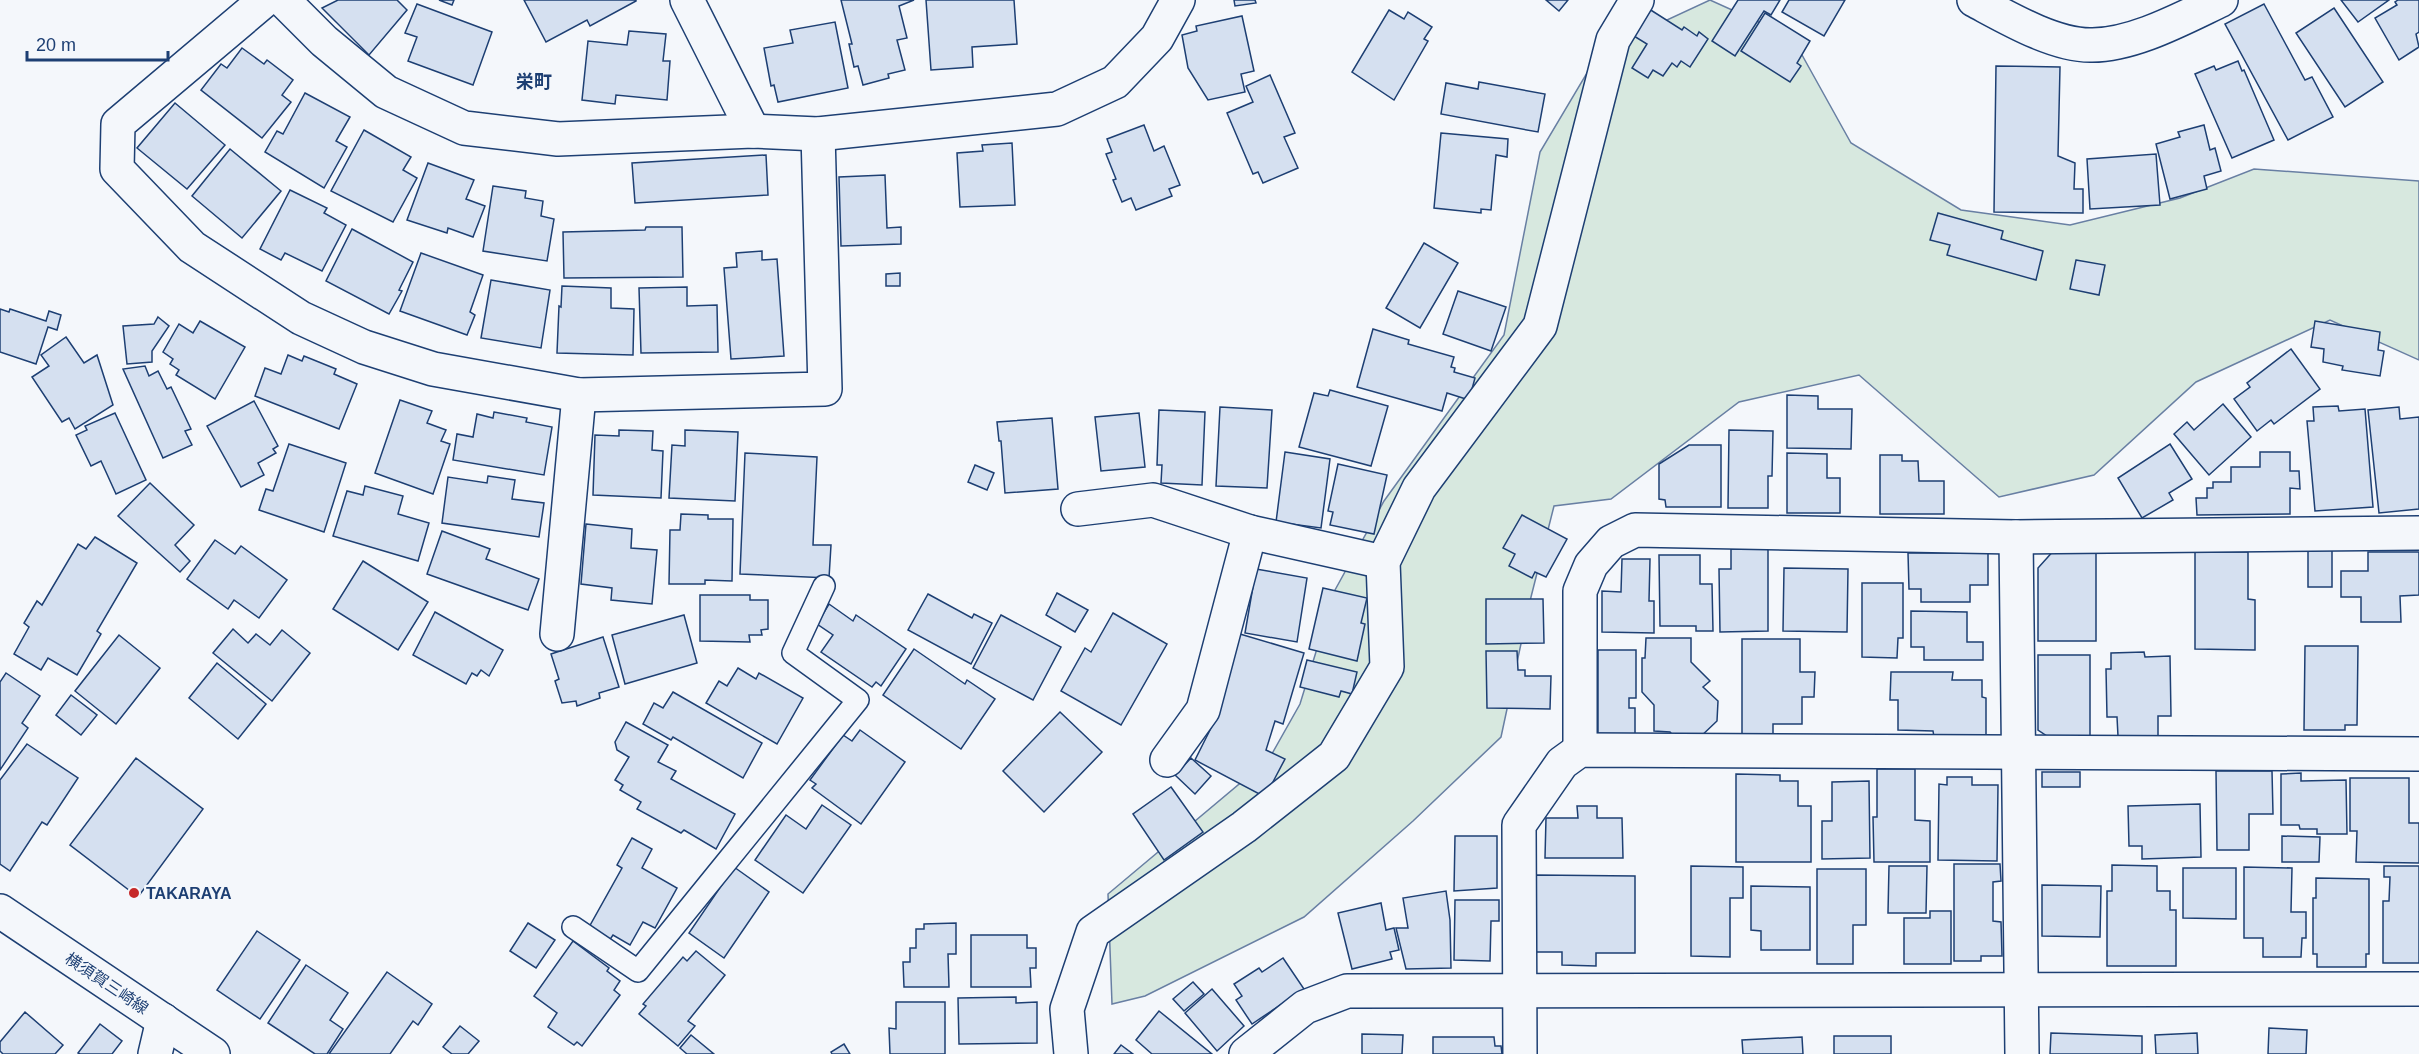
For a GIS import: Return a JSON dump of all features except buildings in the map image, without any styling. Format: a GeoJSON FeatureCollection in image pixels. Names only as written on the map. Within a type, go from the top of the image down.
{"type":"FeatureCollection","features":[{"type":"Feature","properties":{"kind":"street"},"geometry":{"type":"LineString","coordinates":[[265,0],[118,124],[117,169],[192,247],[301,318],[364,348],[433,369],[579,395],[825,389],[818,134]]}},
{"type":"Feature","properties":{"kind":"street"},"geometry":{"type":"LineString","coordinates":[[283,0],[324,41],[386,92],[464,128],[558,139],[753,131],[818,134],[1058,109],[1115,82],[1157,38],[1178,0]]}},
{"type":"Feature","properties":{"kind":"street"},"geometry":{"type":"LineString","coordinates":[[687,0],[753,131]]}},
{"type":"Feature","properties":{"kind":"street"},"geometry":{"type":"LineString","coordinates":[[1071,1054],[1067,1009],[1093,932],[1244,827],[1334,756],[1387,667],[1383,562],[1419,488],[1540,326],[1613,40],[1637,0]]}},
{"type":"Feature","properties":{"kind":"street"},"geometry":{"type":"LineString","coordinates":[[1974,0],[2045,36],[2089,45],[2124,40],[2178,21],[2221,0]]}},
{"type":"Feature","properties":{"kind":"street"},"geometry":{"type":"LineString","coordinates":[[557,634],[579,395]]}},
{"type":"Feature","properties":{"kind":"street"},"geometry":{"type":"LineString","coordinates":[[1078,508],[1153,500],[1250,532],[1383,562]]}},
{"type":"Feature","properties":{"kind":"street"},"geometry":{"type":"LineString","coordinates":[[1580,750],[1580,591],[1591,565],[1611,542],[1635,530],[2016,537],[2419,533]]}},
{"type":"Feature","properties":{"kind":"street"},"geometry":{"type":"LineString","coordinates":[[1167,760],[1203,710],[1250,532]]}},
{"type":"Feature","properties":{"kind":"street"},"geometry":{"type":"LineString","coordinates":[[2016,537],[2022,1054]]}},
{"type":"Feature","properties":{"kind":"street"},"geometry":{"type":"LineString","coordinates":[[1520,1054],[1519,825],[1562,763],[1580,750],[2419,754]]}},
{"type":"Feature","properties":{"kind":"street","name":"横須賀三崎線"},"geometry":{"type":"LineString","coordinates":[[0,911],[213,1054]]}},
{"type":"Feature","properties":{"kind":"street"},"geometry":{"type":"LineString","coordinates":[[1246,1054],[1305,1007],[1347,990],[2419,989]]}},
{"type":"Feature","properties":{"kind":"street"},"geometry":{"type":"LineString","coordinates":[[155,1054],[163,1020]]}},
{"type":"Feature","properties":{"kind":"lane"},"geometry":{"type":"LineString","coordinates":[[573,927],[638,971],[858,700],[793,653],[824,585]]}},
{"type":"Feature","properties":{"kind":"shaded area"},"geometry":{"type":"Polygon","coordinates":[[[1710,0],[1792,37],[1851,143],[1961,210],[2070,225],[2180,198],[2254,169],[2419,181],[2419,360],[2330,320],[2196,382],[2094,475],[1999,497],[1859,375],[1739,402],[1611,499],[1554,506],[1531,597],[1501,737],[1413,821],[1304,917],[1145,996],[1112,1004],[1108,894],[1269,759],[1300,704],[1335,590],[1384,501],[1504,335],[1540,152],[1600,51],[1710,0]]]}},
{"type":"Feature","properties":{"kind":"place","name":"TAKARAYA"},"geometry":{"type":"Point","coordinates":[134,893]}},
{"type":"Feature","properties":{"kind":"district","name":"栄町"},"geometry":{"type":"Point","coordinates":[534,82]}}]}
